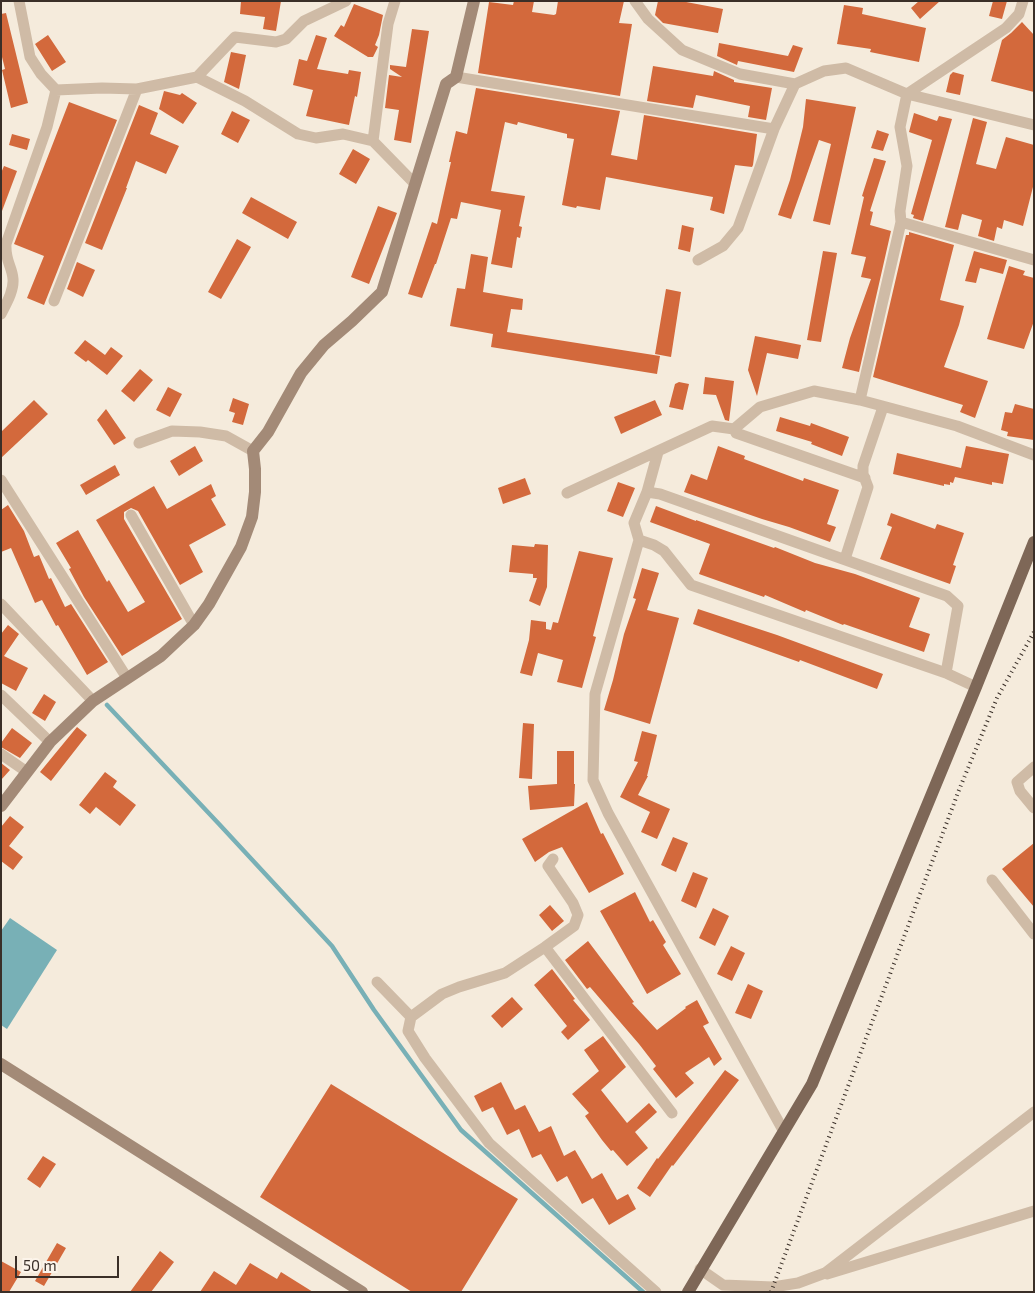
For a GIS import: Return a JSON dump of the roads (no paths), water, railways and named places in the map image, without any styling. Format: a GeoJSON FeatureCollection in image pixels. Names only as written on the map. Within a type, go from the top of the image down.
{"type":"FeatureCollection","features":[{"type":"Feature","properties":{"kind":"main road"},"geometry":{"type":"LineString","coordinates":[[688,1292],[812,1084],[1034,542]]}},
{"type":"Feature","properties":{"kind":"street"},"geometry":{"type":"LineString","coordinates":[[19,1],[30,57],[40,74],[56,90],[138,89],[197,77],[235,37],[276,42],[286,39],[304,21],[346,1]]}},
{"type":"Feature","properties":{"kind":"street"},"geometry":{"type":"LineString","coordinates":[[373,141],[388,24],[395,1]]}},
{"type":"Feature","properties":{"kind":"street"},"geometry":{"type":"LineString","coordinates":[[1,806],[50,742],[93,701],[161,656],[194,625],[209,604],[241,547],[252,517],[255,492],[253,451],[268,432],[301,374],[324,345],[382,292],[446,84],[456,77],[474,1]]}},
{"type":"Feature","properties":{"kind":"street"},"geometry":{"type":"LineString","coordinates":[[635,1],[648,19],[682,50],[740,74],[795,84],[824,70],[846,68],[907,94],[1034,125]]}},
{"type":"Feature","properties":{"kind":"street"},"geometry":{"type":"LineString","coordinates":[[860,400],[901,222],[900,211],[907,166],[900,127],[907,94],[1006,28],[1019,14],[1023,1]]}},
{"type":"Feature","properties":{"kind":"street"},"geometry":{"type":"LineString","coordinates":[[197,77],[245,102],[298,134],[316,138],[343,134],[373,141],[415,184]]}},
{"type":"Feature","properties":{"kind":"street"},"geometry":{"type":"LineString","coordinates":[[456,77],[774,129]]}},
{"type":"Feature","properties":{"kind":"street"},"geometry":{"type":"LineString","coordinates":[[698,260],[723,246],[738,228],[774,129],[795,84]]}},
{"type":"Feature","properties":{"kind":"street"},"geometry":{"type":"LineString","coordinates":[[54,301],[138,89]]}},
{"type":"Feature","properties":{"kind":"street"},"geometry":{"type":"LineString","coordinates":[[1,314],[12,291],[14,279],[6,255],[6,244],[47,127],[56,90]]}},
{"type":"Feature","properties":{"kind":"street"},"geometry":{"type":"LineString","coordinates":[[901,222],[1034,260]]}},
{"type":"Feature","properties":{"kind":"street"},"geometry":{"type":"LineString","coordinates":[[734,429],[760,407],[814,391],[860,400],[957,426],[1034,455]]}},
{"type":"Feature","properties":{"kind":"street"},"geometry":{"type":"LineString","coordinates":[[845,559],[868,487],[862,474],[863,466],[883,407]]}},
{"type":"Feature","properties":{"kind":"street"},"geometry":{"type":"LineString","coordinates":[[567,493],[712,426],[734,429],[736,433],[865,478]]}},
{"type":"Feature","properties":{"kind":"street"},"geometry":{"type":"LineString","coordinates":[[139,443],[172,431],[200,432],[226,436],[253,451]]}},
{"type":"Feature","properties":{"kind":"street"},"geometry":{"type":"LineString","coordinates":[[658,452],[647,492],[634,523],[639,540],[595,694],[593,780],[618,830],[784,1130]]}},
{"type":"Feature","properties":{"kind":"street"},"geometry":{"type":"LineString","coordinates":[[1,480],[127,678]]}},
{"type":"Feature","properties":{"kind":"street"},"geometry":{"type":"LineString","coordinates":[[647,492],[660,494],[947,596],[958,606],[946,673]]}},
{"type":"Feature","properties":{"kind":"street"},"geometry":{"type":"LineString","coordinates":[[131,514],[194,625]]}},
{"type":"Feature","properties":{"kind":"street"},"geometry":{"type":"LineString","coordinates":[[639,540],[664,551],[691,585],[946,673],[976,687]]}},
{"type":"Feature","properties":{"kind":"street"},"geometry":{"type":"LineString","coordinates":[[1,604],[93,701]]}},
{"type":"Feature","properties":{"kind":"street"},"geometry":{"type":"LineString","coordinates":[[1,695],[50,742]]}},
{"type":"Feature","properties":{"kind":"street"},"geometry":{"type":"LineString","coordinates":[[1,754],[27,772]]}},
{"type":"Feature","properties":{"kind":"street"},"geometry":{"type":"LineString","coordinates":[[1034,767],[1017,782],[1020,791],[1034,808]]}},
{"type":"Feature","properties":{"kind":"street"},"geometry":{"type":"LineString","coordinates":[[553,858],[548,866],[573,903],[578,915],[574,926],[505,973],[442,994],[411,1016],[408,1031],[425,1058],[489,1144],[656,1292]]}},
{"type":"Feature","properties":{"kind":"street"},"geometry":{"type":"LineString","coordinates":[[992,880],[1034,934]]}},
{"type":"Feature","properties":{"kind":"street"},"geometry":{"type":"LineString","coordinates":[[545,947],[672,1113]]}},
{"type":"Feature","properties":{"kind":"street"},"geometry":{"type":"LineString","coordinates":[[377,982],[411,1016]]}},
{"type":"Feature","properties":{"kind":"street"},"geometry":{"type":"LineString","coordinates":[[1,1064],[362,1292]]}},
{"type":"Feature","properties":{"kind":"street"},"geometry":{"type":"LineString","coordinates":[[798,1283],[825,1273],[1034,1112]]}},
{"type":"Feature","properties":{"kind":"street"},"geometry":{"type":"LineString","coordinates":[[700,1269],[724,1285],[773,1287],[798,1283],[1034,1211]]}},
{"type":"Feature","properties":{"kind":"water"},"geometry":{"type":"Polygon","coordinates":[[[10,918],[57,950],[7,1029],[1,1025],[1,931],[10,918]]]}},
{"type":"Feature","properties":{"kind":"waterway"},"geometry":{"type":"LineString","coordinates":[[107,705],[332,946],[374,1010],[461,1130],[643,1292]]}},
{"type":"Feature","properties":{"kind":"railway"},"geometry":{"type":"LineString","coordinates":[[771,1292],[959,790],[997,698],[1034,632]]}}]}
